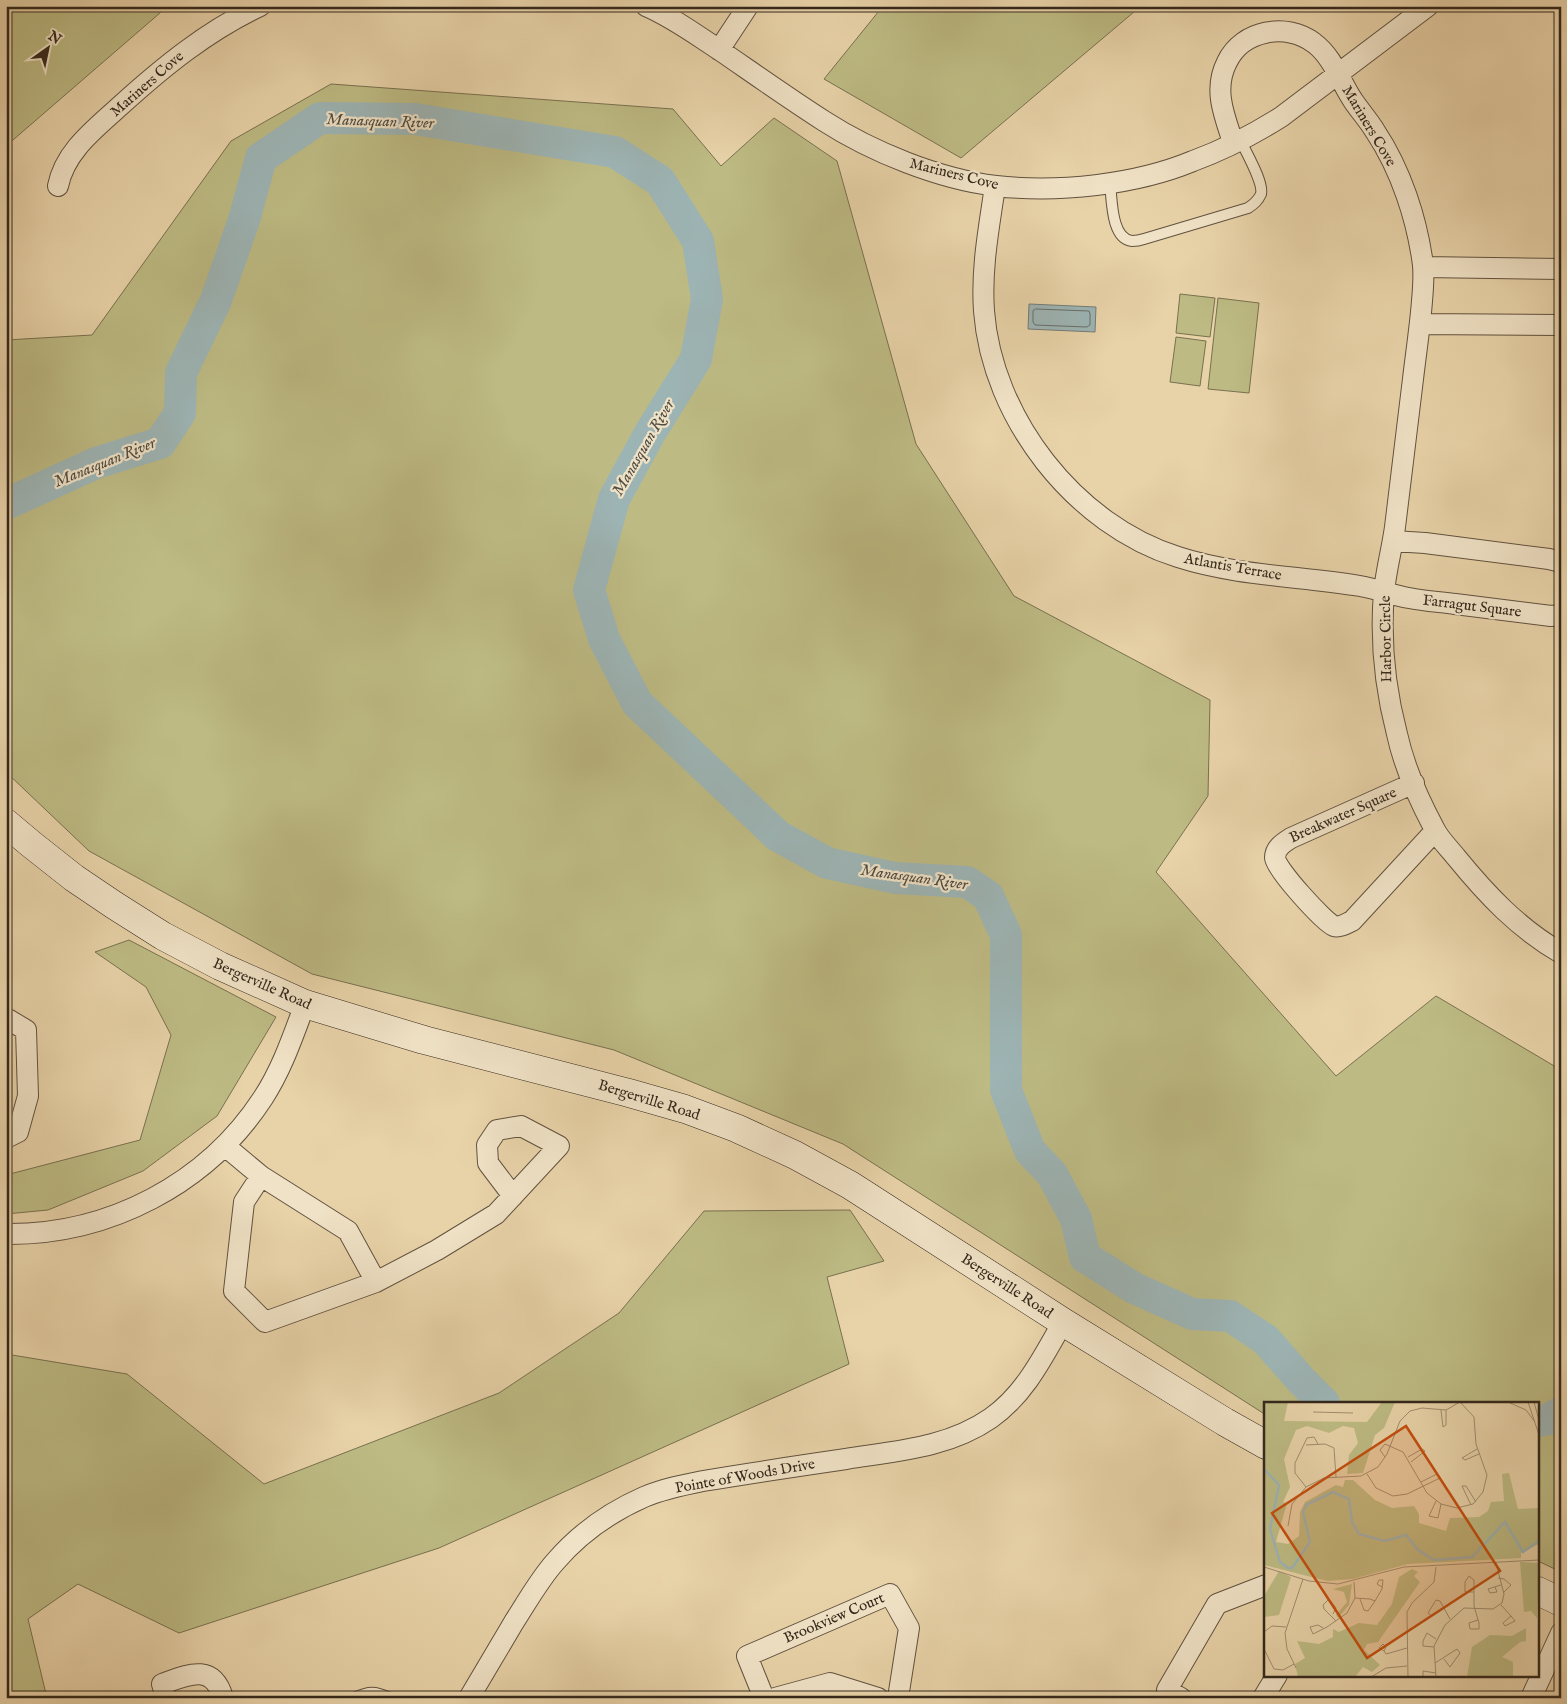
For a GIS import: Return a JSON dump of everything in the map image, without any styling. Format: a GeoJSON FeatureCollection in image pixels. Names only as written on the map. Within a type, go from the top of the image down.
{"type":"FeatureCollection","features":[{"type":"Feature","properties":{"kind":"street","name":"Mariners Cove"},"geometry":{"type":"LineString","coordinates":[[58,186],[68,159],[81,142],[154,76],[208,34],[260,6]]}},
{"type":"Feature","properties":{"kind":"street","name":"Mariners Cove"},"geometry":{"type":"LineString","coordinates":[[646,6],[684,27],[825,122],[868,146],[935,172],[996,186],[1033,188],[1110,183],[1150,175],[1193,162],[1261,129],[1281,117],[1428,6]]}},
{"type":"Feature","properties":{"kind":"street"},"geometry":{"type":"LineString","coordinates":[[718,50],[748,6]]}},
{"type":"Feature","properties":{"kind":"street"},"geometry":{"type":"LineString","coordinates":[[1236,141],[1222,107],[1219,90],[1221,74],[1228,59],[1236,49],[1251,37],[1266,32],[1285,31],[1300,35],[1322,49],[1338,74]]}},
{"type":"Feature","properties":{"kind":"street","name":"Mariners Cove"},"geometry":{"type":"LineString","coordinates":[[1338,74],[1352,98],[1377,133],[1398,174],[1414,224],[1423,267],[1420,324]]}},
{"type":"Feature","properties":{"kind":"street","name":"Atlantis Terrace"},"geometry":{"type":"LineString","coordinates":[[996,186],[982,281],[984,313],[990,351],[1017,421],[1038,453],[1063,483],[1089,507],[1118,528],[1148,546],[1177,557],[1217,567],[1361,586],[1384,591]]}},
{"type":"Feature","properties":{"kind":"street"},"geometry":{"type":"LineString","coordinates":[[1423,267],[1561,269]]}},
{"type":"Feature","properties":{"kind":"street"},"geometry":{"type":"LineString","coordinates":[[1420,324],[1561,325]]}},
{"type":"Feature","properties":{"kind":"street","name":"Harbor Circle"},"geometry":{"type":"LineString","coordinates":[[1420,324],[1393,541],[1384,591],[1383,641],[1387,691],[1397,738],[1435,831],[1488,895],[1512,918],[1547,945],[1561,953]]}},
{"type":"Feature","properties":{"kind":"street"},"geometry":{"type":"LineString","coordinates":[[1393,541],[1425,543],[1561,562]]}},
{"type":"Feature","properties":{"kind":"street","name":"Farragut Square"},"geometry":{"type":"LineString","coordinates":[[1384,591],[1409,598],[1551,616],[1561,615]]}},
{"type":"Feature","properties":{"kind":"street","name":"Breakwater Square"},"geometry":{"type":"LineString","coordinates":[[1414,783],[1286,841],[1278,848],[1275,858],[1276,864],[1320,915],[1334,926],[1340,926],[1352,921],[1435,831]]}},
{"type":"Feature","properties":{"kind":"street","name":"Bergerville Road"},"geometry":{"type":"LineString","coordinates":[[6,822],[74,878],[114,906],[155,931],[220,966],[305,1004],[424,1040],[685,1109],[736,1128],[796,1155],[850,1185],[1063,1322],[1225,1422],[1264,1444]]}},
{"type":"Feature","properties":{"kind":"street"},"geometry":{"type":"LineString","coordinates":[[6,1234],[48,1232],[101,1221],[149,1201],[203,1166],[225,1146],[264,1097],[291,1044],[305,1004]]}},
{"type":"Feature","properties":{"kind":"street"},"geometry":{"type":"LineString","coordinates":[[6,1018],[26,1030],[28,1096],[18,1132],[6,1138]]}},
{"type":"Feature","properties":{"kind":"street"},"geometry":{"type":"LineString","coordinates":[[225,1146],[260,1176],[348,1231],[376,1282]]}},
{"type":"Feature","properties":{"kind":"street"},"geometry":{"type":"LineString","coordinates":[[260,1176],[244,1202],[234,1291],[265,1322],[376,1282],[438,1250],[496,1214],[513,1196]]}},
{"type":"Feature","properties":{"kind":"street","name":"Pointe of Woods Drive"},"geometry":{"type":"LineString","coordinates":[[468,1698],[534,1590],[555,1562],[602,1520],[646,1496],[672,1487],[920,1447],[961,1435],[992,1417],[1017,1394],[1031,1377],[1063,1322]]}},
{"type":"Feature","properties":{"kind":"street"},"geometry":{"type":"LineString","coordinates":[[1181,1698],[1167,1690],[1217,1604],[1264,1586]]}},
{"type":"Feature","properties":{"kind":"street"},"geometry":{"type":"LineString","coordinates":[[1540,1592],[1561,1602]]}},
{"type":"Feature","properties":{"kind":"street","name":"Brookview Court"},"geometry":{"type":"LineString","coordinates":[[764,1698],[747,1656],[890,1594],[909,1628],[898,1698]]}},
{"type":"Feature","properties":{"kind":"street"},"geometry":{"type":"LineString","coordinates":[[1530,1698],[1561,1633]]}},
{"type":"Feature","properties":{"kind":"street"},"geometry":{"type":"LineString","coordinates":[[166,1698],[162,1684],[192,1674],[209,1676],[220,1688],[223,1698]]}},
{"type":"Feature","properties":{"kind":"street"},"geometry":{"type":"LineString","coordinates":[[1263,1698],[1276,1676]]}},
{"type":"Feature","properties":{"kind":"street"},"geometry":{"type":"LineString","coordinates":[[775,1698],[830,1683],[878,1698]]}},
{"type":"Feature","properties":{"kind":"lane"},"geometry":{"type":"LineString","coordinates":[[1110,183],[1115,225],[1123,237],[1132,241],[1248,208],[1256,202],[1262,192],[1261,184],[1236,141]]}},
{"type":"Feature","properties":{"kind":"lane"},"geometry":{"type":"LineString","coordinates":[[354,1698],[362,1694],[377,1692],[390,1698]]}},
{"type":"Feature","properties":{"kind":"shaded area"},"geometry":{"type":"Polygon","coordinates":[[[6,6],[168,6],[6,146],[6,6]]]}},
{"type":"Feature","properties":{"kind":"shaded area"},"geometry":{"type":"Polygon","coordinates":[[[883,6],[1141,6],[961,158],[824,79],[883,6]]]}},
{"type":"Feature","properties":{"kind":"shaded area"},"geometry":{"type":"Polygon","coordinates":[[[331,84],[673,109],[721,166],[774,118],[837,161],[916,444],[1014,596],[1210,700],[1208,796],[1156,872],[1336,1076],[1436,996],[1561,1070],[1561,1572],[1540,1562],[1540,1402],[1264,1402],[1264,1414],[843,1144],[614,1050],[312,974],[89,851],[6,772],[6,340],[92,335],[231,141],[331,84]]]}},
{"type":"Feature","properties":{"kind":"shaded area"},"geometry":{"type":"Polygon","coordinates":[[[1180,294],[1215,298],[1210,337],[1176,333],[1180,294]]]}},
{"type":"Feature","properties":{"kind":"shaded area"},"geometry":{"type":"Polygon","coordinates":[[[1218,298],[1259,303],[1249,393],[1208,389],[1218,298]]]}},
{"type":"Feature","properties":{"kind":"shaded area"},"geometry":{"type":"Polygon","coordinates":[[[1176,337],[1206,341],[1200,386],[1170,382],[1176,337]]]}},
{"type":"Feature","properties":{"kind":"shaded area"},"geometry":{"type":"Polygon","coordinates":[[[129,940],[276,1017],[217,1116],[143,1171],[48,1210],[6,1214],[6,1175],[140,1140],[171,1035],[146,987],[95,952],[129,940]]]}},
{"type":"Feature","properties":{"kind":"shaded area"},"geometry":{"type":"Polygon","coordinates":[[[850,1210],[884,1261],[827,1277],[849,1364],[439,1548],[179,1633],[78,1584],[28,1619],[47,1698],[6,1698],[6,1354],[127,1374],[264,1484],[499,1393],[619,1313],[704,1211],[850,1210]]]}},
{"type":"Feature","properties":{"kind":"water"},"geometry":{"type":"Polygon","coordinates":[[[1029,304],[1096,307],[1095,332],[1028,329],[1029,304]]]}},
{"type":"Feature","properties":{"kind":"waterway","name":"Manasquan River"},"geometry":{"type":"LineString","coordinates":[[6,504],[96,463],[160,443],[180,413],[181,373],[216,300],[244,220],[261,158],[320,118],[415,119],[615,152],[660,181],[698,241],[707,299],[696,359],[650,433],[614,499],[589,590],[604,639],[637,703],[778,836],[827,863],[895,878],[967,882],[988,896],[1006,935],[1006,1090],[1030,1151],[1052,1174],[1076,1219],[1085,1257],[1134,1288],[1192,1314],[1230,1316],[1266,1340],[1323,1402]]}},
{"type":"Feature","properties":{"kind":"waterway","name":"Manasquan River"},"geometry":{"type":"LineString","coordinates":[[1540,1421],[1549,1419],[1561,1412]]}}]}
